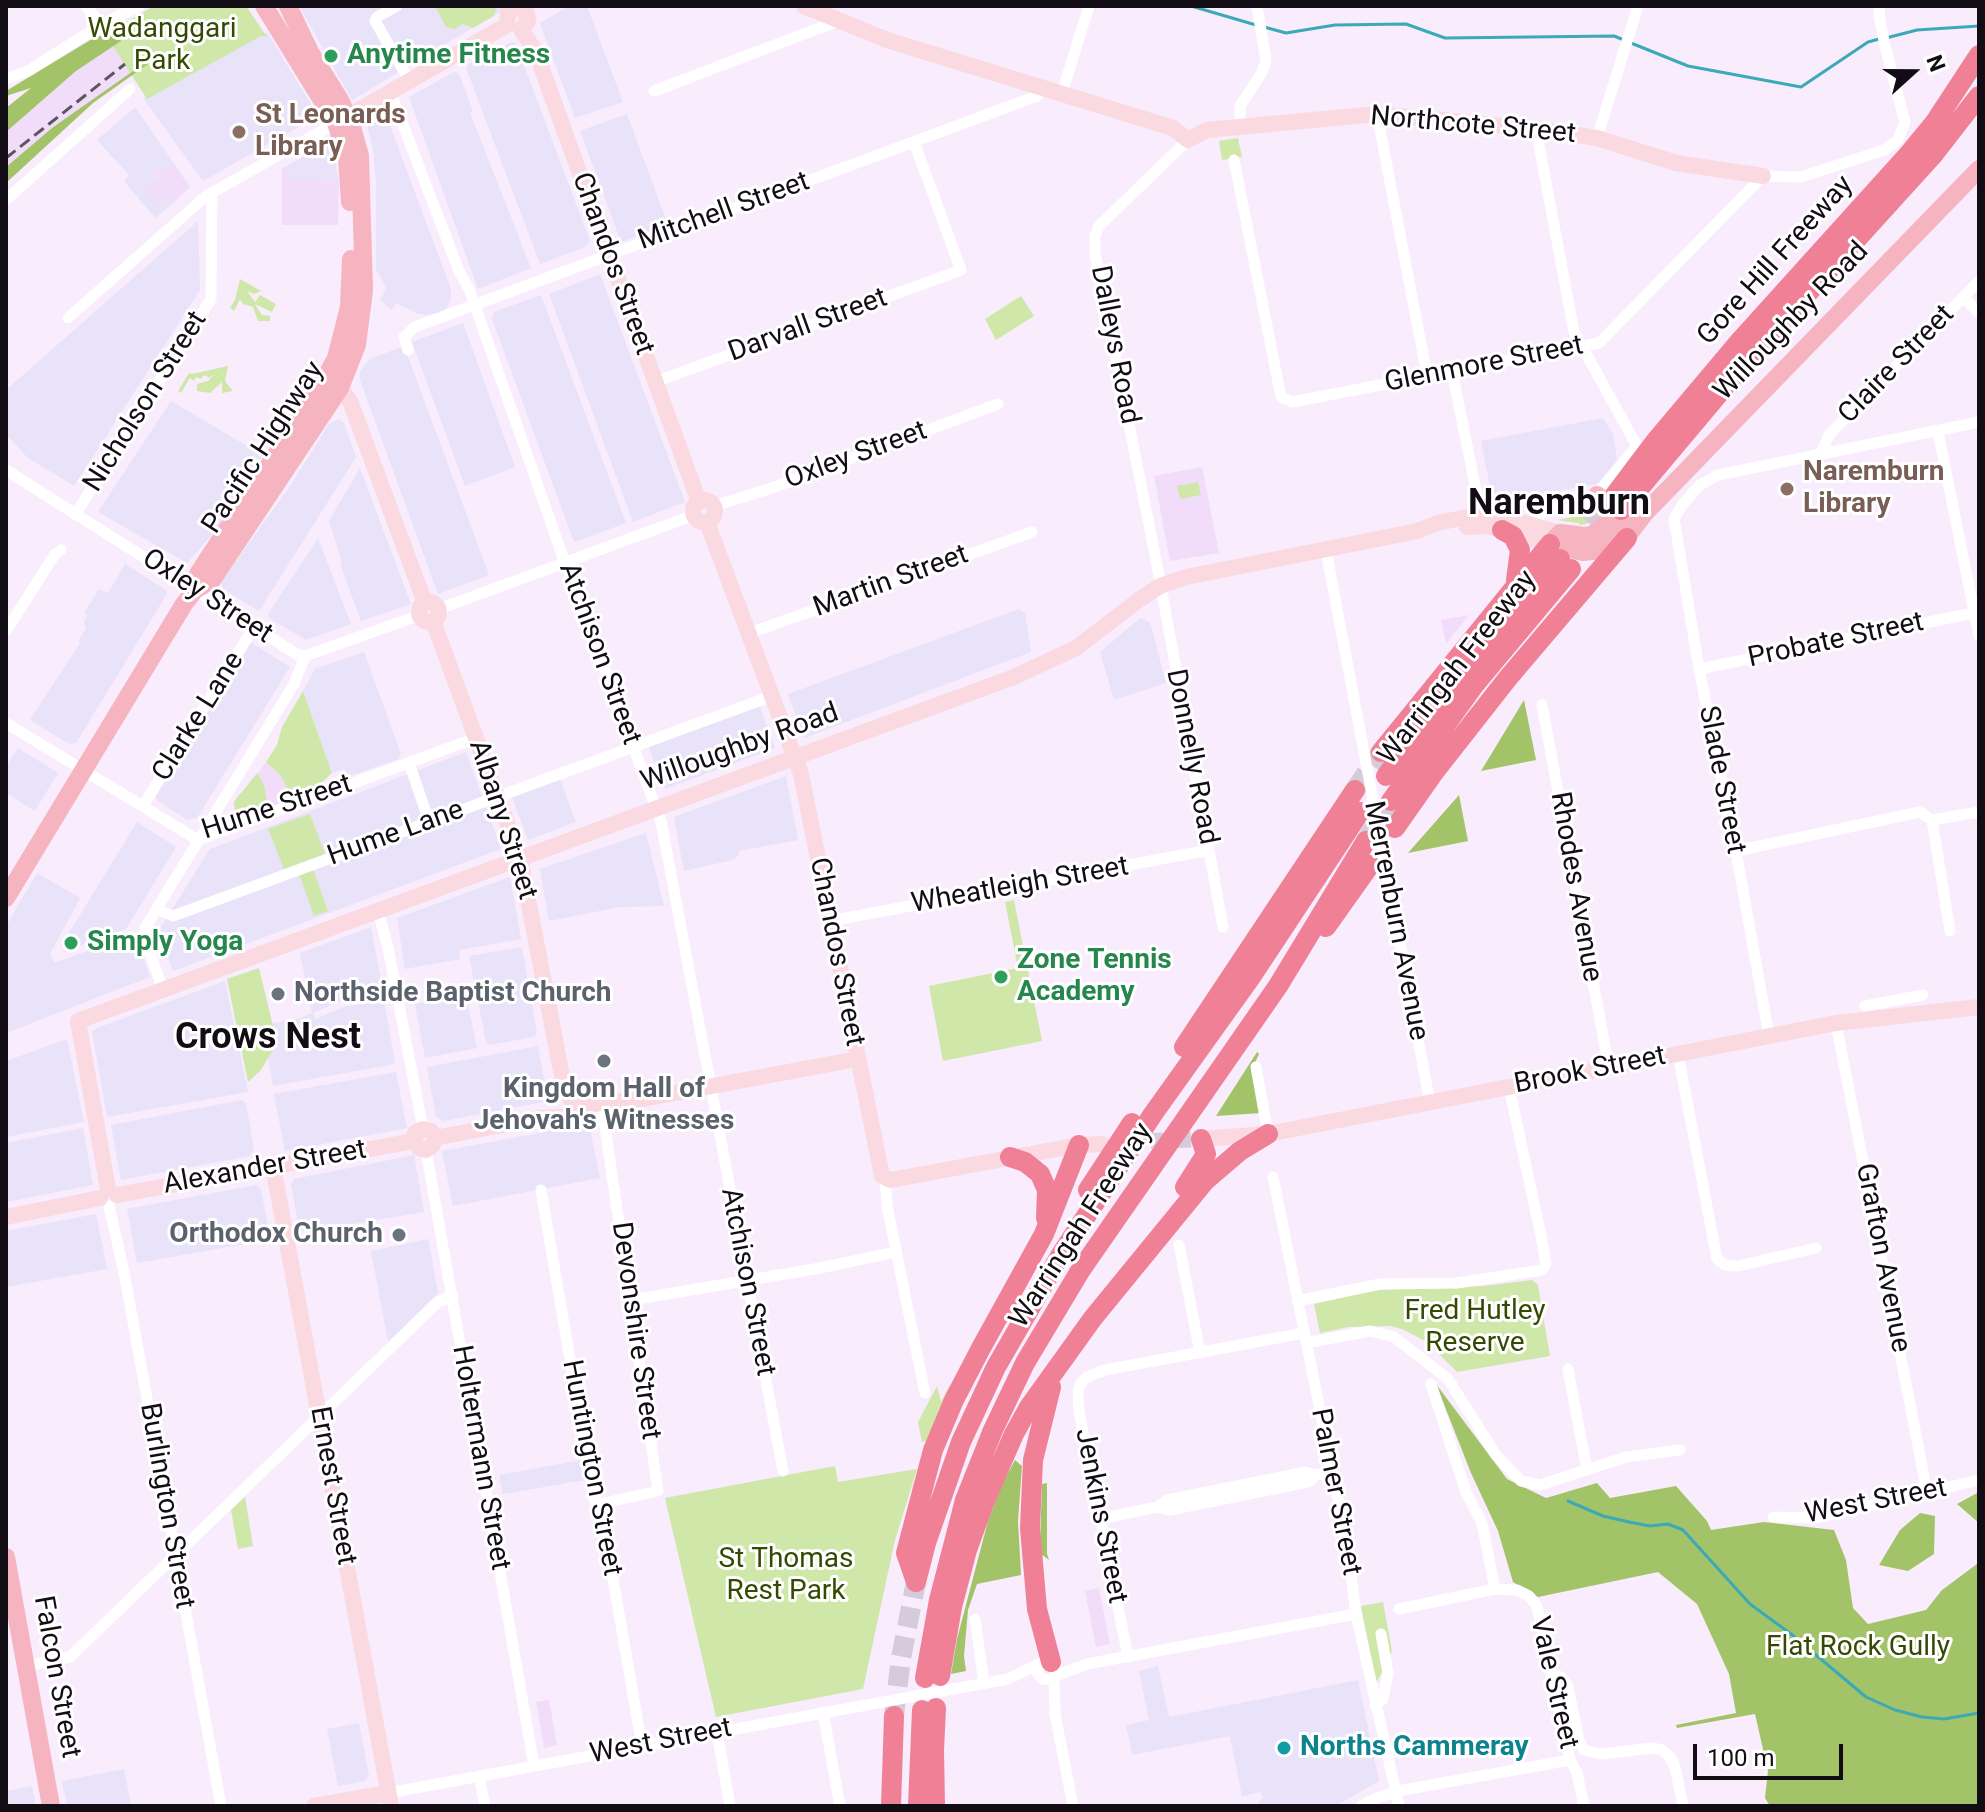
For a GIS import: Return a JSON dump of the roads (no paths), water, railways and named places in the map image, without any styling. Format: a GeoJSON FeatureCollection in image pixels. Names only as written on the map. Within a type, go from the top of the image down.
{"type":"FeatureCollection","features":[{"type":"Feature","properties":{"kind":"highway","name":"Gore Hill Freeway"},"geometry":{"type":"LineString","coordinates":[[1942,128],[1979,55]]}},
{"type":"Feature","properties":{"kind":"highway","name":"Gore Hill Freeway"},"geometry":{"type":"LineString","coordinates":[[1610,502],[1654,443],[1730,353],[1878,190],[1979,96]]}},
{"type":"Feature","properties":{"kind":"highway"},"geometry":{"type":"LineString","coordinates":[[1488,524],[1515,538],[1520,550],[1516,584]]}},
{"type":"Feature","properties":{"kind":"highway"},"geometry":{"type":"LineString","coordinates":[[1395,828],[1508,678],[1627,538]]}},
{"type":"Feature","properties":{"kind":"highway"},"geometry":{"type":"LineString","coordinates":[[1372,751],[1516,584],[1560,551]]}},
{"type":"Feature","properties":{"kind":"highway","name":"Warringah Freeway"},"geometry":{"type":"LineString","coordinates":[[1386,776],[1438,704],[1560,551]]}},
{"type":"Feature","properties":{"kind":"highway","name":"Warringah Freeway"},"geometry":{"type":"LineString","coordinates":[[1391,801],[1475,684],[1560,551]]}},
{"type":"Feature","properties":{"kind":"highway"},"geometry":{"type":"LineString","coordinates":[[1146,1113],[1355,790]]}},
{"type":"Feature","properties":{"kind":"highway","name":"Warringah Freeway"},"geometry":{"type":"LineString","coordinates":[[1044,1234],[954,1400],[933,1450],[906,1553],[916,1582],[926,1543],[961,1442],[996,1367],[1079,1227],[1079,1203],[1111,1154],[1251,977],[1360,812]]}},
{"type":"Feature","properties":{"kind":"highway","name":"Warringah Freeway"},"geometry":{"type":"LineString","coordinates":[[918,1806],[952,1543],[965,1500],[1003,1406],[1055,1312],[1278,986],[1366,841]]}},
{"type":"Feature","properties":{"kind":"highway"},"geometry":{"type":"LineString","coordinates":[[1278,986],[1291,980],[1370,865]]}},
{"type":"Feature","properties":{"kind":"highway"},"geometry":{"type":"LineString","coordinates":[[935,1806],[934,1692],[958,1584],[984,1503],[1014,1434],[1068,1351],[1149,1248],[1213,1173],[1268,1134]]}},
{"type":"Feature","properties":{"kind":"highway"},"geometry":{"type":"LineString","coordinates":[[1149,1248],[1150,1236],[1204,1160],[1206,1152],[1201,1139]]}},
{"type":"Feature","properties":{"kind":"highway"},"geometry":{"type":"LineString","coordinates":[[1044,1234],[1079,1145]]}},
{"type":"Feature","properties":{"kind":"highway"},"geometry":{"type":"LineString","coordinates":[[1010,1157],[1034,1168],[1044,1180],[1047,1201],[1044,1234]]}},
{"type":"Feature","properties":{"kind":"highway"},"geometry":{"type":"LineString","coordinates":[[1048,1672],[1034,1583],[1031,1482],[1047,1399],[1068,1351]]}},
{"type":"Feature","properties":{"kind":"highway"},"geometry":{"type":"LineString","coordinates":[[891,1806],[894,1716]]}},
{"type":"Feature","properties":{"kind":"main road","name":"Pacific Highway"},"geometry":{"type":"LineString","coordinates":[[264,6],[342,119]]}},
{"type":"Feature","properties":{"kind":"main road","name":"Pacific Highway"},"geometry":{"type":"LineString","coordinates":[[6,898],[163,636],[195,590],[212,580],[334,381],[351,280],[349,168],[342,119],[288,6]]}},
{"type":"Feature","properties":{"kind":"main road","name":"Willoughby Road"},"geometry":{"type":"LineString","coordinates":[[1560,551],[1592,552],[1616,547],[1627,538],[1645,513],[1979,169]]}},
{"type":"Feature","properties":{"kind":"main road"},"geometry":{"type":"LineString","coordinates":[[1590,536],[1608,522],[1610,502]]}},
{"type":"Feature","properties":{"kind":"main road","name":"Willoughby Road"},"geometry":{"type":"LineString","coordinates":[[1560,551],[1590,536],[1613,531],[1645,513]]}},
{"type":"Feature","properties":{"kind":"main road","name":"Falcon Street"},"geometry":{"type":"LineString","coordinates":[[6,1557],[51,1806]]}},
{"type":"Feature","properties":{"kind":"street"},"geometry":{"type":"LineString","coordinates":[[86,6],[101,25]]}},
{"type":"Feature","properties":{"kind":"street"},"geometry":{"type":"LineString","coordinates":[[6,79],[28,71],[101,25],[139,6]]}},
{"type":"Feature","properties":{"kind":"street"},"geometry":{"type":"LineString","coordinates":[[397,6],[375,21],[409,80]]}},
{"type":"Feature","properties":{"kind":"street"},"geometry":{"type":"LineString","coordinates":[[804,6],[887,40],[1173,128],[1188,140]]}},
{"type":"Feature","properties":{"kind":"street"},"geometry":{"type":"LineString","coordinates":[[1062,93],[1089,6]]}},
{"type":"Feature","properties":{"kind":"street"},"geometry":{"type":"LineString","coordinates":[[1240,127],[1240,106],[1266,61],[1257,6]]}},
{"type":"Feature","properties":{"kind":"street"},"geometry":{"type":"LineString","coordinates":[[1597,138],[1638,6]]}},
{"type":"Feature","properties":{"kind":"street","name":"Northcote Street"},"geometry":{"type":"LineString","coordinates":[[1188,140],[1207,130],[1377,114],[1597,138],[1676,163],[1763,176],[1801,177],[1884,150],[1897,141],[1905,122],[1885,46],[1880,6]]}},
{"type":"Feature","properties":{"kind":"street"},"geometry":{"type":"LineString","coordinates":[[68,318],[183,214],[212,192],[520,15]]}},
{"type":"Feature","properties":{"kind":"street","name":"Chandos Street"},"geometry":{"type":"LineString","coordinates":[[520,15],[801,774],[879,1167],[885,1179],[887,1206],[925,1393]]}},
{"type":"Feature","properties":{"kind":"street"},"geometry":{"type":"LineString","coordinates":[[654,91],[838,21]]}},
{"type":"Feature","properties":{"kind":"street","name":"Mitchell Street"},"geometry":{"type":"LineString","coordinates":[[408,350],[404,337],[415,327],[1037,96],[1045,88]]}},
{"type":"Feature","properties":{"kind":"street"},"geometry":{"type":"LineString","coordinates":[[6,200],[130,89]]}},
{"type":"Feature","properties":{"kind":"street","name":"Atchison Street"},"geometry":{"type":"LineString","coordinates":[[390,91],[475,305],[565,563],[657,808],[783,1471]]}},
{"type":"Feature","properties":{"kind":"street"},"geometry":{"type":"LineString","coordinates":[[1377,114],[1427,375]]}},
{"type":"Feature","properties":{"kind":"street"},"geometry":{"type":"LineString","coordinates":[[1535,525],[1543,511],[1589,500],[1610,502],[1637,446],[1574,332],[1536,129]]}},
{"type":"Feature","properties":{"kind":"street","name":"Dalleys Road"},"geometry":{"type":"LineString","coordinates":[[1160,586],[1095,254],[1095,236],[1099,226],[1188,140]]}},
{"type":"Feature","properties":{"kind":"street","name":"Darvall Street"},"geometry":{"type":"LineString","coordinates":[[655,382],[961,270],[914,142]]}},
{"type":"Feature","properties":{"kind":"street","name":"Glenmore Street"},"geometry":{"type":"LineString","coordinates":[[1234,160],[1281,397],[1292,402],[1599,343],[1763,176]]}},
{"type":"Feature","properties":{"kind":"street","name":"Nicholson Street"},"geometry":{"type":"LineString","coordinates":[[75,515],[211,299],[212,192]]}},
{"type":"Feature","properties":{"kind":"street","name":"Claire Street"},"geometry":{"type":"LineString","coordinates":[[1821,453],[1829,435],[1979,281]]}},
{"type":"Feature","properties":{"kind":"street"},"geometry":{"type":"LineString","coordinates":[[1963,297],[1979,313]]}},
{"type":"Feature","properties":{"kind":"street"},"geometry":{"type":"LineString","coordinates":[[1452,371],[1488,524]]}},
{"type":"Feature","properties":{"kind":"street","name":"Albany Street"},"geometry":{"type":"LineString","coordinates":[[334,381],[350,401],[367,442],[520,858],[566,1109]]}},
{"type":"Feature","properties":{"kind":"street","name":"Oxley Street"},"geometry":{"type":"LineString","coordinates":[[6,470],[298,655],[305,656],[998,404]]}},
{"type":"Feature","properties":{"kind":"street"},"geometry":{"type":"LineString","coordinates":[[1821,453],[1979,422]]}},
{"type":"Feature","properties":{"kind":"street"},"geometry":{"type":"LineString","coordinates":[[1938,432],[1979,633]]}},
{"type":"Feature","properties":{"kind":"street","name":"Slade Street"},"geometry":{"type":"LineString","coordinates":[[1769,1036],[1699,669],[1674,519],[1682,505],[1708,479],[1821,453]]}},
{"type":"Feature","properties":{"kind":"street","name":"Willoughby Road"},"geometry":{"type":"LineString","coordinates":[[1488,524],[1499,516],[1535,525],[1560,551]]}},
{"type":"Feature","properties":{"kind":"street","name":"Willoughby Road"},"geometry":{"type":"LineString","coordinates":[[79,1025],[78,1021],[1014,677],[1085,643],[1140,599],[1160,586],[1186,577],[1418,531],[1437,523],[1488,524],[1560,551]]}},
{"type":"Feature","properties":{"kind":"street","name":"Martin Street"},"geometry":{"type":"LineString","coordinates":[[750,633],[1032,532]]}},
{"type":"Feature","properties":{"kind":"street"},"geometry":{"type":"LineString","coordinates":[[6,631],[55,554],[61,550]]}},
{"type":"Feature","properties":{"kind":"street","name":"Merrenburn Avenue"},"geometry":{"type":"LineString","coordinates":[[1326,550],[1372,751],[1388,883],[1430,1103]]}},
{"type":"Feature","properties":{"kind":"street","name":"Donnelly Road"},"geometry":{"type":"LineString","coordinates":[[1160,586],[1223,927]]}},
{"type":"Feature","properties":{"kind":"street","name":"Probate Street"},"geometry":{"type":"LineString","coordinates":[[1699,669],[1973,613]]}},
{"type":"Feature","properties":{"kind":"street","name":"Clarke Lane"},"geometry":{"type":"LineString","coordinates":[[143,806],[254,627]]}},
{"type":"Feature","properties":{"kind":"street"},"geometry":{"type":"LineString","coordinates":[[163,990],[144,935],[156,909],[294,684],[305,656]]}},
{"type":"Feature","properties":{"kind":"street","name":"Hume Lane"},"geometry":{"type":"LineString","coordinates":[[156,909],[173,916],[772,696]]}},
{"type":"Feature","properties":{"kind":"street","name":"Rhodes Avenue"},"geometry":{"type":"LineString","coordinates":[[1542,705],[1609,1068]]}},
{"type":"Feature","properties":{"kind":"street","name":"Hume Street"},"geometry":{"type":"LineString","coordinates":[[6,723],[198,840],[476,738]]}},
{"type":"Feature","properties":{"kind":"street"},"geometry":{"type":"LineString","coordinates":[[409,763],[429,821]]}},
{"type":"Feature","properties":{"kind":"street"},"geometry":{"type":"LineString","coordinates":[[1736,851],[1920,812],[1932,820],[1979,812]]}},
{"type":"Feature","properties":{"kind":"street"},"geometry":{"type":"LineString","coordinates":[[1932,820],[1950,931]]}},
{"type":"Feature","properties":{"kind":"street","name":"Wheatleigh Street"},"geometry":{"type":"LineString","coordinates":[[830,921],[1209,850]]}},
{"type":"Feature","properties":{"kind":"street","name":"Holtermann Street"},"geometry":{"type":"LineString","coordinates":[[378,911],[388,948],[453,1295],[534,1766]]}},
{"type":"Feature","properties":{"kind":"street"},"geometry":{"type":"LineString","coordinates":[[1865,1006],[1898,1008],[1923,995]]}},
{"type":"Feature","properties":{"kind":"street","name":"Brook Street"},"geometry":{"type":"LineString","coordinates":[[1201,1139],[1268,1134],[1836,1023],[1898,1008],[1979,1007]]}},
{"type":"Feature","properties":{"kind":"street","name":"Grafton Avenue"},"geometry":{"type":"LineString","coordinates":[[1836,1023],[1927,1492]]}},
{"type":"Feature","properties":{"kind":"street","name":"Burlington Street"},"geometry":{"type":"LineString","coordinates":[[79,1025],[221,1806]]}},
{"type":"Feature","properties":{"kind":"street"},"geometry":{"type":"LineString","coordinates":[[1678,1054],[1715,1253],[1721,1263],[1738,1266],[1816,1248]]}},
{"type":"Feature","properties":{"kind":"street","name":"Alexander Street"},"geometry":{"type":"LineString","coordinates":[[6,1217],[538,1118],[566,1109],[643,1099],[857,1059]]}},
{"type":"Feature","properties":{"kind":"street"},"geometry":{"type":"LineString","coordinates":[[1256,1067],[1268,1134]]}},
{"type":"Feature","properties":{"kind":"street"},"geometry":{"type":"LineString","coordinates":[[1297,1301],[1380,1284],[1457,1283],[1542,1270],[1546,1264],[1509,1087]]}},
{"type":"Feature","properties":{"kind":"street","name":"Alexander Street"},"geometry":{"type":"LineString","coordinates":[[566,1109],[603,1113],[643,1099]]}},
{"type":"Feature","properties":{"kind":"street","name":"Devonshire Street"},"geometry":{"type":"LineString","coordinates":[[600,1504],[658,1491],[603,1113]]}},
{"type":"Feature","properties":{"kind":"street"},"geometry":{"type":"LineString","coordinates":[[885,1179],[1079,1145],[1111,1154]]}},
{"type":"Feature","properties":{"kind":"street","name":"Ernest Street"},"geometry":{"type":"LineString","coordinates":[[273,1166],[390,1799]]}},
{"type":"Feature","properties":{"kind":"street","name":"Palmer Street"},"geometry":{"type":"LineString","coordinates":[[1273,1177],[1351,1567],[1356,1614],[1399,1806]]}},
{"type":"Feature","properties":{"kind":"street","name":"Huntington Street"},"geometry":{"type":"LineString","coordinates":[[541,1190],[594,1499],[600,1504],[642,1746]]}},
{"type":"Feature","properties":{"kind":"street"},"geometry":{"type":"LineString","coordinates":[[1179,1245],[1200,1353],[1370,1331],[1394,1337],[1448,1379],[1496,1455],[1521,1481],[1540,1485],[1626,1457],[1680,1450]]}},
{"type":"Feature","properties":{"kind":"street"},"geometry":{"type":"LineString","coordinates":[[632,1300],[896,1252]]}},
{"type":"Feature","properties":{"kind":"street"},"geometry":{"type":"LineString","coordinates":[[26,1666],[70,1657],[438,1302],[453,1295]]}},
{"type":"Feature","properties":{"kind":"street","name":"Jenkins Street"},"geometry":{"type":"LineString","coordinates":[[1128,1657],[1078,1401],[1081,1383],[1087,1377],[1105,1370],[1200,1353]]}},
{"type":"Feature","properties":{"kind":"street"},"geometry":{"type":"LineString","coordinates":[[1568,1369],[1587,1470]]}},
{"type":"Feature","properties":{"kind":"street"},"geometry":{"type":"LineString","coordinates":[[1399,1609],[1495,1589],[1482,1523],[1466,1492],[1431,1384]]}},
{"type":"Feature","properties":{"kind":"street"},"geometry":{"type":"LineString","coordinates":[[1100,1519],[1157,1507],[1169,1510],[1231,1498],[1308,1482],[1316,1475],[1332,1472]]}},
{"type":"Feature","properties":{"kind":"street","name":"West Street"},"geometry":{"type":"LineString","coordinates":[[1773,1517],[1816,1518],[1979,1480]]}},
{"type":"Feature","properties":{"kind":"street","name":"Vale Street"},"geometry":{"type":"LineString","coordinates":[[1495,1589],[1517,1590],[1529,1596],[1537,1606],[1570,1760],[1577,1773],[1584,1806]]}},
{"type":"Feature","properties":{"kind":"street","name":"West Street"},"geometry":{"type":"LineString","coordinates":[[314,1806],[390,1799],[479,1776],[1356,1614]]}},
{"type":"Feature","properties":{"kind":"street"},"geometry":{"type":"LineString","coordinates":[[975,1619],[984,1683]]}},
{"type":"Feature","properties":{"kind":"street"},"geometry":{"type":"LineString","coordinates":[[1375,1706],[1383,1699],[1388,1673],[1381,1634]]}},
{"type":"Feature","properties":{"kind":"street"},"geometry":{"type":"LineString","coordinates":[[1048,1672],[1073,1806]]}},
{"type":"Feature","properties":{"kind":"street"},"geometry":{"type":"LineString","coordinates":[[1551,1673],[1561,1677],[1568,1687],[1584,1750],[1594,1754],[1652,1748],[1662,1750],[1675,1767],[1683,1806]]}},
{"type":"Feature","properties":{"kind":"street"},"geometry":{"type":"LineString","coordinates":[[823,1712],[840,1806]]}},
{"type":"Feature","properties":{"kind":"street"},"geometry":{"type":"LineString","coordinates":[[717,1732],[730,1806]]}},
{"type":"Feature","properties":{"kind":"street"},"geometry":{"type":"LineString","coordinates":[[1361,1806],[1396,1792],[1570,1760]]}},
{"type":"Feature","properties":{"kind":"street"},"geometry":{"type":"LineString","coordinates":[[479,1776],[485,1806]]}},
{"type":"Feature","properties":{"kind":"waterway"},"geometry":{"type":"LineString","coordinates":[[1191,6],[1256,25]]}},
{"type":"Feature","properties":{"kind":"waterway"},"geometry":{"type":"LineString","coordinates":[[1264,27],[1286,33],[1335,25],[1406,24],[1445,38],[1614,36],[1624,40]]}},
{"type":"Feature","properties":{"kind":"waterway"},"geometry":{"type":"LineString","coordinates":[[1886,38],[1917,30],[1979,26]]}},
{"type":"Feature","properties":{"kind":"waterway"},"geometry":{"type":"LineString","coordinates":[[1631,43],[1688,66],[1801,87],[1868,42],[1879,39]]}},
{"type":"Feature","properties":{"kind":"waterway"},"geometry":{"type":"LineString","coordinates":[[1568,1501],[1603,1516],[1650,1526],[1668,1524],[1683,1530],[1750,1604],[1866,1697],[1895,1710],[1922,1717],[1944,1719],[1979,1713]]}},
{"type":"Feature","properties":{"kind":"tunnel"},"geometry":{"type":"LineString","coordinates":[[1571,547],[1611,500]]}},
{"type":"Feature","properties":{"kind":"tunnel"},"geometry":{"type":"LineString","coordinates":[[1355,790],[1381,752]]}},
{"type":"Feature","properties":{"kind":"tunnel"},"geometry":{"type":"LineString","coordinates":[[1366,841],[1391,801]]}},
{"type":"Feature","properties":{"kind":"tunnel"},"geometry":{"type":"LineString","coordinates":[[1127,1142],[1201,1139]]}},
{"type":"Feature","properties":{"kind":"tunnel"},"geometry":{"type":"LineString","coordinates":[[894,1716],[901,1658],[916,1582]]}},
{"type":"Feature","properties":{"kind":"railway"},"geometry":{"type":"LineString","coordinates":[[6,158],[125,64]]}},
{"type":"Feature","properties":{"kind":"place","name":"Anytime Fitness"},"geometry":{"type":"Point","coordinates":[331,56]}},
{"type":"Feature","properties":{"kind":"place","name":"St Leonards Library"},"geometry":{"type":"Point","coordinates":[239,132]}},
{"type":"Feature","properties":{"kind":"place","name":"Naremburn Library"},"geometry":{"type":"Point","coordinates":[1787,489]}},
{"type":"Feature","properties":{"kind":"place","name":"Simply Yoga"},"geometry":{"type":"Point","coordinates":[71,943]}},
{"type":"Feature","properties":{"kind":"place","name":"Zone Tennis Academy"},"geometry":{"type":"Point","coordinates":[1001,977]}},
{"type":"Feature","properties":{"kind":"place","name":"Northside Baptist Church"},"geometry":{"type":"Point","coordinates":[278,994]}},
{"type":"Feature","properties":{"kind":"place","name":"Kingdom Hall of Jehovah's Witnesses"},"geometry":{"type":"Point","coordinates":[604,1061]}},
{"type":"Feature","properties":{"kind":"place","name":"Orthodox Church"},"geometry":{"type":"Point","coordinates":[399,1235]}},
{"type":"Feature","properties":{"kind":"place","name":"Norths Cammeray"},"geometry":{"type":"Point","coordinates":[1284,1748]}},
{"type":"Feature","properties":{"kind":"district","name":"Naremburn"},"geometry":{"type":"Point","coordinates":[1559,505]}},
{"type":"Feature","properties":{"kind":"district","name":"Crows Nest"},"geometry":{"type":"Point","coordinates":[268,1039]}},
{"type":"Feature","properties":{"kind":"park label","name":"Wadanggari Park"},"geometry":{"type":"Point","coordinates":[162,46]}},
{"type":"Feature","properties":{"kind":"park label","name":"Fred Hutley Reserve"},"geometry":{"type":"Point","coordinates":[1475,1328]}},
{"type":"Feature","properties":{"kind":"park label","name":"St Thomas Rest Park"},"geometry":{"type":"Point","coordinates":[786,1576]}},
{"type":"Feature","properties":{"kind":"park label","name":"Flat Rock Gully"},"geometry":{"type":"Point","coordinates":[1858,1648]}}]}
